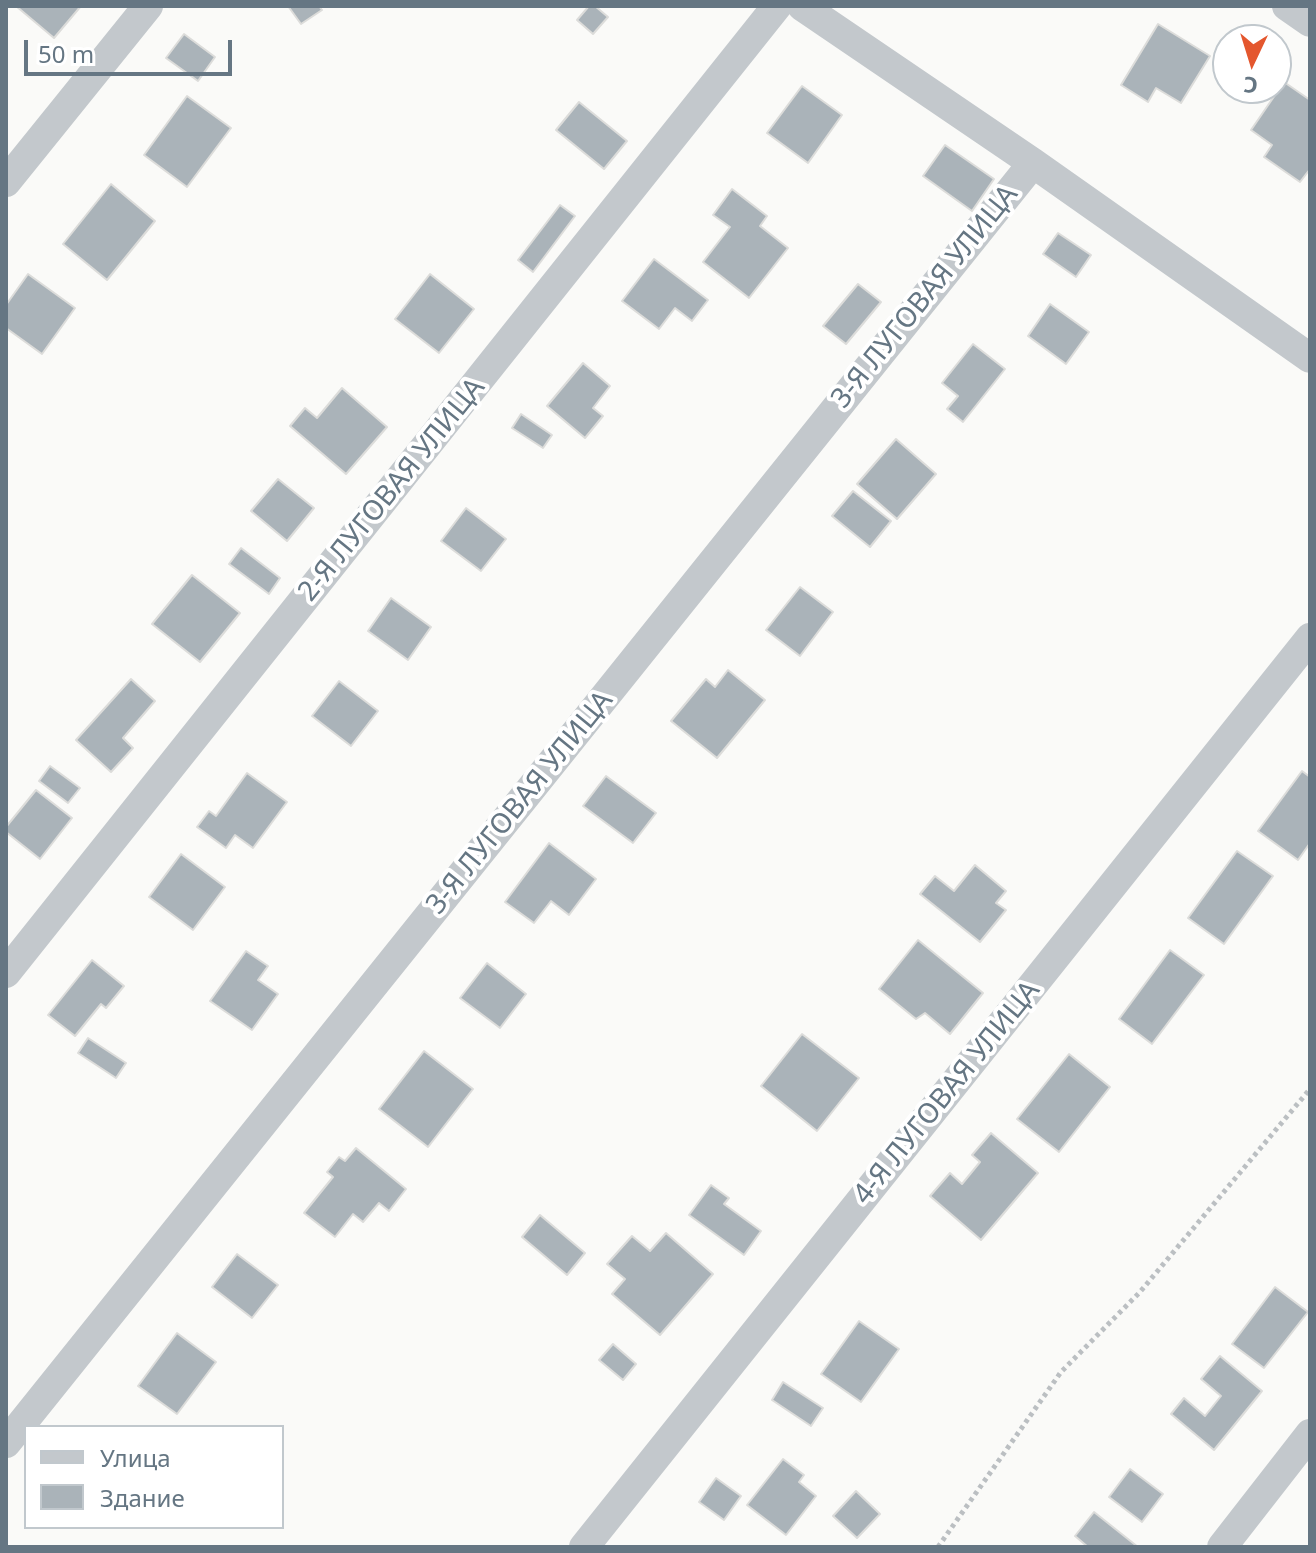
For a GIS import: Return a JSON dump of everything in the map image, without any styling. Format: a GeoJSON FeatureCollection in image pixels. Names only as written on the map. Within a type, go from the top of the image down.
{"type":"FeatureCollection","features":[{"type":"Feature","properties":{"kind":"street"},"geometry":{"type":"LineString","coordinates":[[6,182],[148,6]]}},
{"type":"Feature","properties":{"kind":"street","name":"2-Я ЛУГОВАЯ УЛИЦА"},"geometry":{"type":"LineString","coordinates":[[6,973],[777,6]]}},
{"type":"Feature","properties":{"kind":"street"},"geometry":{"type":"LineString","coordinates":[[802,6],[1033,163],[1310,358]]}},
{"type":"Feature","properties":{"kind":"street"},"geometry":{"type":"LineString","coordinates":[[1287,6],[1310,22]]}},
{"type":"Feature","properties":{"kind":"street","name":"3-Я ЛУГОВАЯ УЛИЦА"},"geometry":{"type":"LineString","coordinates":[[6,1443],[1033,163]]}},
{"type":"Feature","properties":{"kind":"street","name":"4-Я ЛУГОВАЯ УЛИЦА"},"geometry":{"type":"LineString","coordinates":[[584,1547],[1310,638]]}},
{"type":"Feature","properties":{"kind":"street"},"geometry":{"type":"LineString","coordinates":[[1222,1547],[1310,1434]]}},
{"type":"Feature","properties":{"kind":"path"},"geometry":{"type":"LineString","coordinates":[[938,1547],[1061,1372],[1140,1292],[1310,1089]]}},
{"type":"Feature","properties":{"kind":"building"},"geometry":{"type":"Polygon","coordinates":[[[16,6],[81,6],[54,38],[16,6]]]}},
{"type":"Feature","properties":{"kind":"building"},"geometry":{"type":"Polygon","coordinates":[[[288,6],[319,6],[322,10],[301,24],[288,6]]]}},
{"type":"Feature","properties":{"kind":"building"},"geometry":{"type":"Polygon","coordinates":[[[589,6],[595,6],[608,17],[593,34],[577,20],[589,6]]]}},
{"type":"Feature","properties":{"kind":"building"},"geometry":{"type":"Polygon","coordinates":[[[1158,24],[1210,56],[1181,103],[1156,88],[1148,102],[1121,85],[1158,24]]]}},
{"type":"Feature","properties":{"kind":"building"},"geometry":{"type":"Polygon","coordinates":[[[184,34],[215,57],[198,81],[166,58],[184,34]]]}},
{"type":"Feature","properties":{"kind":"building"},"geometry":{"type":"Polygon","coordinates":[[[802,86],[842,115],[808,163],[767,133],[802,86]]]}},
{"type":"Feature","properties":{"kind":"building"},"geometry":{"type":"Polygon","coordinates":[[[1292,88],[1310,100],[1310,169],[1300,182],[1264,157],[1272,145],[1251,130],[1269,104],[1292,104],[1292,88]]]}},
{"type":"Feature","properties":{"kind":"building"},"geometry":{"type":"Polygon","coordinates":[[[187,96],[231,128],[187,187],[144,155],[187,96]]]}},
{"type":"Feature","properties":{"kind":"building"},"geometry":{"type":"Polygon","coordinates":[[[579,102],[627,141],[604,169],[556,130],[579,102]]]}},
{"type":"Feature","properties":{"kind":"building"},"geometry":{"type":"Polygon","coordinates":[[[945,145],[994,179],[972,211],[923,176],[945,145]]]}},
{"type":"Feature","properties":{"kind":"building"},"geometry":{"type":"Polygon","coordinates":[[[111,184],[155,221],[107,280],[63,244],[111,184]]]}},
{"type":"Feature","properties":{"kind":"building"},"geometry":{"type":"Polygon","coordinates":[[[732,189],[767,216],[760,226],[788,248],[749,298],[703,262],[730,227],[713,215],[732,189]]]}},
{"type":"Feature","properties":{"kind":"building"},"geometry":{"type":"Polygon","coordinates":[[[560,205],[575,216],[533,272],[518,260],[560,205]]]}},
{"type":"Feature","properties":{"kind":"building"},"geometry":{"type":"Polygon","coordinates":[[[1058,233],[1091,255],[1076,277],[1043,254],[1058,233]]]}},
{"type":"Feature","properties":{"kind":"building"},"geometry":{"type":"Polygon","coordinates":[[[654,259],[708,300],[692,321],[675,308],[659,329],[622,301],[654,259]]]}},
{"type":"Feature","properties":{"kind":"building"},"geometry":{"type":"Polygon","coordinates":[[[28,274],[75,308],[42,354],[6,328],[6,305],[28,274]]]}},
{"type":"Feature","properties":{"kind":"building"},"geometry":{"type":"Polygon","coordinates":[[[430,274],[474,309],[439,353],[395,319],[430,274]]]}},
{"type":"Feature","properties":{"kind":"building"},"geometry":{"type":"Polygon","coordinates":[[[858,284],[881,302],[846,344],[823,326],[858,284]]]}},
{"type":"Feature","properties":{"kind":"building"},"geometry":{"type":"Polygon","coordinates":[[[1050,304],[1089,332],[1066,364],[1028,336],[1050,304]]]}},
{"type":"Feature","properties":{"kind":"building"},"geometry":{"type":"Polygon","coordinates":[[[973,344],[1005,369],[963,422],[947,409],[958,396],[942,383],[973,344]]]}},
{"type":"Feature","properties":{"kind":"building"},"geometry":{"type":"Polygon","coordinates":[[[583,363],[610,386],[593,408],[603,416],[585,438],[547,406],[583,363]]]}},
{"type":"Feature","properties":{"kind":"building"},"geometry":{"type":"Polygon","coordinates":[[[342,388],[387,427],[346,474],[290,426],[305,408],[317,418],[342,388]]]}},
{"type":"Feature","properties":{"kind":"building"},"geometry":{"type":"Polygon","coordinates":[[[521,414],[552,435],[543,448],[512,428],[521,414]]]}},
{"type":"Feature","properties":{"kind":"building"},"geometry":{"type":"Polygon","coordinates":[[[896,439],[936,474],[897,519],[857,484],[896,439]]]}},
{"type":"Feature","properties":{"kind":"building"},"geometry":{"type":"Polygon","coordinates":[[[278,479],[314,508],[287,541],[251,511],[278,479]]]}},
{"type":"Feature","properties":{"kind":"building"},"geometry":{"type":"Polygon","coordinates":[[[853,491],[891,521],[870,547],[832,516],[853,491]]]}},
{"type":"Feature","properties":{"kind":"building"},"geometry":{"type":"Polygon","coordinates":[[[466,508],[506,539],[481,571],[441,541],[466,508]]]}},
{"type":"Feature","properties":{"kind":"building"},"geometry":{"type":"Polygon","coordinates":[[[241,548],[280,578],[269,594],[229,564],[241,548]]]}},
{"type":"Feature","properties":{"kind":"building"},"geometry":{"type":"Polygon","coordinates":[[[192,575],[240,613],[200,662],[152,624],[192,575]]]}},
{"type":"Feature","properties":{"kind":"building"},"geometry":{"type":"Polygon","coordinates":[[[800,587],[833,612],[800,656],[766,630],[800,587]]]}},
{"type":"Feature","properties":{"kind":"building"},"geometry":{"type":"Polygon","coordinates":[[[391,598],[431,627],[408,660],[368,631],[391,598]]]}},
{"type":"Feature","properties":{"kind":"building"},"geometry":{"type":"Polygon","coordinates":[[[728,670],[765,700],[717,758],[671,721],[706,679],[715,687],[728,670]]]}},
{"type":"Feature","properties":{"kind":"building"},"geometry":{"type":"Polygon","coordinates":[[[131,679],[155,701],[123,738],[133,748],[111,772],[76,740],[131,679]]]}},
{"type":"Feature","properties":{"kind":"building"},"geometry":{"type":"Polygon","coordinates":[[[339,681],[378,711],[351,746],[312,716],[339,681]]]}},
{"type":"Feature","properties":{"kind":"building"},"geometry":{"type":"Polygon","coordinates":[[[50,766],[80,788],[68,803],[39,781],[50,766]]]}},
{"type":"Feature","properties":{"kind":"building"},"geometry":{"type":"Polygon","coordinates":[[[1302,771],[1310,777],[1310,843],[1298,860],[1258,831],[1302,771]]]}},
{"type":"Feature","properties":{"kind":"building"},"geometry":{"type":"Polygon","coordinates":[[[247,773],[287,802],[253,848],[235,835],[226,848],[197,827],[209,811],[216,816],[247,773]]]}},
{"type":"Feature","properties":{"kind":"building"},"geometry":{"type":"Polygon","coordinates":[[[606,776],[656,813],[633,843],[583,806],[606,776]]]}},
{"type":"Feature","properties":{"kind":"building"},"geometry":{"type":"Polygon","coordinates":[[[36,790],[72,818],[40,859],[6,832],[6,827],[36,790]]]}},
{"type":"Feature","properties":{"kind":"building"},"geometry":{"type":"Polygon","coordinates":[[[549,843],[596,879],[569,915],[551,901],[534,923],[505,902],[549,843]]]}},
{"type":"Feature","properties":{"kind":"building"},"geometry":{"type":"Polygon","coordinates":[[[1237,851],[1273,876],[1224,944],[1188,918],[1237,851]]]}},
{"type":"Feature","properties":{"kind":"building"},"geometry":{"type":"Polygon","coordinates":[[[181,854],[225,887],[193,930],[149,897],[181,854]]]}},
{"type":"Feature","properties":{"kind":"building"},"geometry":{"type":"Polygon","coordinates":[[[975,865],[1006,891],[996,903],[1006,910],[980,942],[920,894],[935,876],[954,891],[975,865]]]}},
{"type":"Feature","properties":{"kind":"building"},"geometry":{"type":"Polygon","coordinates":[[[918,940],[983,993],[950,1034],[925,1013],[916,1019],[879,989],[918,940]]]}},
{"type":"Feature","properties":{"kind":"building"},"geometry":{"type":"Polygon","coordinates":[[[1170,950],[1204,975],[1152,1044],[1119,1019],[1170,950]]]}},
{"type":"Feature","properties":{"kind":"building"},"geometry":{"type":"Polygon","coordinates":[[[246,951],[268,966],[258,980],[278,994],[252,1030],[210,1001],[246,951]]]}},
{"type":"Feature","properties":{"kind":"building"},"geometry":{"type":"Polygon","coordinates":[[[92,960],[124,986],[106,1008],[101,1004],[75,1036],[48,1015],[92,960]]]}},
{"type":"Feature","properties":{"kind":"building"},"geometry":{"type":"Polygon","coordinates":[[[487,963],[526,994],[500,1028],[460,998],[487,963]]]}},
{"type":"Feature","properties":{"kind":"building"},"geometry":{"type":"Polygon","coordinates":[[[802,1034],[859,1078],[817,1131],[761,1086],[802,1034]]]}},
{"type":"Feature","properties":{"kind":"building"},"geometry":{"type":"Polygon","coordinates":[[[88,1038],[126,1063],[116,1078],[78,1053],[88,1038]]]}},
{"type":"Feature","properties":{"kind":"building"},"geometry":{"type":"Polygon","coordinates":[[[424,1051],[473,1089],[428,1147],[379,1109],[424,1051]]]}},
{"type":"Feature","properties":{"kind":"building"},"geometry":{"type":"Polygon","coordinates":[[[1069,1054],[1110,1087],[1059,1152],[1017,1119],[1069,1054]]]}},
{"type":"Feature","properties":{"kind":"building"},"geometry":{"type":"Polygon","coordinates":[[[991,1133],[1038,1173],[981,1240],[930,1196],[950,1173],[962,1184],[980,1162],[972,1155],[991,1133]]]}},
{"type":"Feature","properties":{"kind":"building"},"geometry":{"type":"Polygon","coordinates":[[[356,1148],[406,1189],[389,1211],[379,1203],[363,1222],[353,1214],[335,1237],[304,1213],[333,1177],[327,1172],[339,1157],[345,1161],[356,1148]]]}},
{"type":"Feature","properties":{"kind":"building"},"geometry":{"type":"Polygon","coordinates":[[[711,1185],[729,1198],[724,1204],[761,1231],[744,1255],[689,1215],[711,1185]]]}},
{"type":"Feature","properties":{"kind":"building"},"geometry":{"type":"Polygon","coordinates":[[[540,1215],[585,1253],[567,1275],[522,1237],[540,1215]]]}},
{"type":"Feature","properties":{"kind":"building"},"geometry":{"type":"Polygon","coordinates":[[[666,1233],[713,1274],[660,1335],[612,1294],[625,1279],[607,1264],[632,1236],[650,1251],[666,1233]]]}},
{"type":"Feature","properties":{"kind":"building"},"geometry":{"type":"Polygon","coordinates":[[[237,1254],[278,1285],[252,1318],[212,1287],[237,1254]]]}},
{"type":"Feature","properties":{"kind":"building"},"geometry":{"type":"Polygon","coordinates":[[[1275,1287],[1308,1312],[1264,1368],[1232,1344],[1275,1287]]]}},
{"type":"Feature","properties":{"kind":"building"},"geometry":{"type":"Polygon","coordinates":[[[859,1321],[899,1349],[861,1402],[821,1374],[859,1321]]]}},
{"type":"Feature","properties":{"kind":"building"},"geometry":{"type":"Polygon","coordinates":[[[177,1333],[216,1362],[177,1414],[138,1386],[177,1333]]]}},
{"type":"Feature","properties":{"kind":"building"},"geometry":{"type":"Polygon","coordinates":[[[613,1344],[636,1364],[623,1380],[599,1360],[613,1344]]]}},
{"type":"Feature","properties":{"kind":"building"},"geometry":{"type":"Polygon","coordinates":[[[1220,1356],[1262,1391],[1214,1450],[1171,1414],[1184,1398],[1205,1416],[1221,1396],[1201,1379],[1220,1356]]]}},
{"type":"Feature","properties":{"kind":"building"},"geometry":{"type":"Polygon","coordinates":[[[783,1382],[823,1408],[811,1426],[772,1400],[783,1382]]]}},
{"type":"Feature","properties":{"kind":"building"},"geometry":{"type":"Polygon","coordinates":[[[783,1459],[804,1475],[799,1482],[816,1496],[786,1535],[747,1505],[783,1459]]]}},
{"type":"Feature","properties":{"kind":"building"},"geometry":{"type":"Polygon","coordinates":[[[1130,1469],[1163,1494],[1142,1522],[1109,1497],[1130,1469]]]}},
{"type":"Feature","properties":{"kind":"building"},"geometry":{"type":"Polygon","coordinates":[[[716,1478],[741,1496],[724,1520],[699,1502],[716,1478]]]}},
{"type":"Feature","properties":{"kind":"building"},"geometry":{"type":"Polygon","coordinates":[[[856,1491],[880,1514],[857,1538],[833,1516],[856,1491]]]}},
{"type":"Feature","properties":{"kind":"building"},"geometry":{"type":"Polygon","coordinates":[[[1094,1512],[1138,1547],[1088,1547],[1075,1536],[1094,1512]]]}}]}
